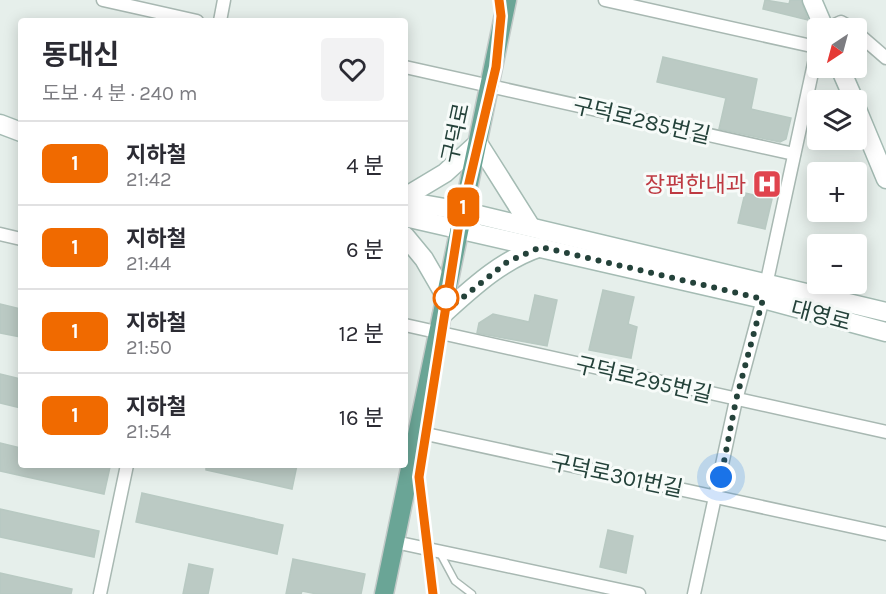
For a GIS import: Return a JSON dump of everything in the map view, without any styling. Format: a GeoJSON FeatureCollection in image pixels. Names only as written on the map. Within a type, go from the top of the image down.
{"type":"FeatureCollection","features":[{"type":"Feature","properties":{"kind":"main road","name":"구덕로"},"geometry":{"type":"LineString","coordinates":[[384,594],[507,0]]}},
{"type":"Feature","properties":{"kind":"main road"},"geometry":{"type":"LineString","coordinates":[[812,0],[821,18]]}},
{"type":"Feature","properties":{"kind":"main road"},"geometry":{"type":"LineString","coordinates":[[867,133],[886,179]]}},
{"type":"Feature","properties":{"kind":"main road"},"geometry":{"type":"LineString","coordinates":[[408,197],[445,173],[478,143],[531,227]]}},
{"type":"Feature","properties":{"kind":"main road","name":"대영로"},"geometry":{"type":"LineString","coordinates":[[408,200],[531,227],[765,292],[886,332]]}},
{"type":"Feature","properties":{"kind":"main road","name":"대영로"},"geometry":{"type":"LineString","coordinates":[[408,218],[458,230],[765,292],[886,312]]}},
{"type":"Feature","properties":{"kind":"main road"},"geometry":{"type":"LineString","coordinates":[[408,240],[424,259],[446,297]]}},
{"type":"Feature","properties":{"kind":"main road"},"geometry":{"type":"LineString","coordinates":[[440,323],[507,262],[541,247]]}},
{"type":"Feature","properties":{"kind":"street"},"geometry":{"type":"LineString","coordinates":[[103,0],[184,18]]}},
{"type":"Feature","properties":{"kind":"street"},"geometry":{"type":"LineString","coordinates":[[221,18],[224,0]]}},
{"type":"Feature","properties":{"kind":"street"},"geometry":{"type":"LineString","coordinates":[[605,0],[807,44]]}},
{"type":"Feature","properties":{"kind":"street"},"geometry":{"type":"LineString","coordinates":[[867,42],[886,58]]}},
{"type":"Feature","properties":{"kind":"street","name":"구덕로285번길"},"geometry":{"type":"LineString","coordinates":[[408,68],[794,154]]}},
{"type":"Feature","properties":{"kind":"street"},"geometry":{"type":"LineString","coordinates":[[694,594],[736,400],[765,292],[810,78]]}},
{"type":"Feature","properties":{"kind":"street"},"geometry":{"type":"LineString","coordinates":[[0,234],[18,238]]}},
{"type":"Feature","properties":{"kind":"street","name":"구덕로295번길"},"geometry":{"type":"LineString","coordinates":[[408,325],[440,323],[736,400],[886,432]]}},
{"type":"Feature","properties":{"kind":"street","name":"구덕로301번길"},"geometry":{"type":"LineString","coordinates":[[417,432],[886,534]]}},
{"type":"Feature","properties":{"kind":"street"},"geometry":{"type":"LineString","coordinates":[[100,594],[126,468]]}},
{"type":"Feature","properties":{"kind":"street"},"geometry":{"type":"LineString","coordinates":[[395,542],[639,594]]}},
{"type":"Feature","properties":{"kind":"lane"},"geometry":{"type":"LineString","coordinates":[[440,551],[455,581],[472,594]]}},
{"type":"Feature","properties":{"kind":"building"},"geometry":{"type":"Polygon","coordinates":[[[765,0],[789,4],[790,0],[801,0],[807,20],[763,9],[765,0]]]}},
{"type":"Feature","properties":{"kind":"building"},"geometry":{"type":"Polygon","coordinates":[[[663,57],[757,79],[751,109],[791,118],[786,139],[780,142],[719,129],[726,98],[657,82],[663,57]]]}},
{"type":"Feature","properties":{"kind":"building"},"geometry":{"type":"Polygon","coordinates":[[[745,193],[772,199],[765,229],[738,223],[745,193]]]}},
{"type":"Feature","properties":{"kind":"building"},"geometry":{"type":"Polygon","coordinates":[[[603,290],[634,297],[628,324],[637,327],[631,358],[589,350],[603,290]]]}},
{"type":"Feature","properties":{"kind":"building"},"geometry":{"type":"Polygon","coordinates":[[[535,295],[557,300],[547,346],[477,333],[479,323],[493,314],[529,322],[535,295]]]}},
{"type":"Feature","properties":{"kind":"building"},"geometry":{"type":"Polygon","coordinates":[[[0,304],[18,308],[18,336],[0,333],[0,304]]]}},
{"type":"Feature","properties":{"kind":"building"},"geometry":{"type":"Polygon","coordinates":[[[0,374],[18,378],[18,407],[0,403],[0,374]]]}},
{"type":"Feature","properties":{"kind":"building"},"geometry":{"type":"Polygon","coordinates":[[[0,443],[18,447],[18,468],[110,468],[104,494],[0,471],[0,443]]]}},
{"type":"Feature","properties":{"kind":"building"},"geometry":{"type":"Polygon","coordinates":[[[206,468],[296,468],[292,489],[206,470],[206,468]]]}},
{"type":"Feature","properties":{"kind":"building"},"geometry":{"type":"Polygon","coordinates":[[[142,493],[283,525],[277,554],[136,522],[142,493]]]}},
{"type":"Feature","properties":{"kind":"building"},"geometry":{"type":"Polygon","coordinates":[[[0,509],[99,531],[94,557],[0,537],[0,509]]]}},
{"type":"Feature","properties":{"kind":"building"},"geometry":{"type":"Polygon","coordinates":[[[608,530],[633,536],[626,573],[600,567],[608,530]]]}},
{"type":"Feature","properties":{"kind":"building"},"geometry":{"type":"Polygon","coordinates":[[[293,559],[365,574],[361,594],[317,594],[302,591],[301,594],[286,594],[293,559]]]}},
{"type":"Feature","properties":{"kind":"building"},"geometry":{"type":"Polygon","coordinates":[[[189,564],[213,569],[208,594],[183,594],[189,564]]]}},
{"type":"Feature","properties":{"kind":"building"},"geometry":{"type":"Polygon","coordinates":[[[0,573],[72,589],[71,594],[0,594],[0,573]]]}},
{"type":"Feature","properties":{"kind":"metro line","name":"1"},"geometry":{"type":"LineString","coordinates":[[433,594],[430,585],[419,477],[458,230],[473,174],[496,67],[501,16],[499,0]]}},
{"type":"Feature","properties":{"kind":"place","name":"장편한내과"},"geometry":{"type":"Point","coordinates":[767,184]}},
{"type":"Feature","properties":{"kind":"route"},"geometry":{"type":"LineString","coordinates":[[446,298],[456,303],[489,274],[507,262],[541,247],[763,299],[736,400],[721,477]]}}]}
